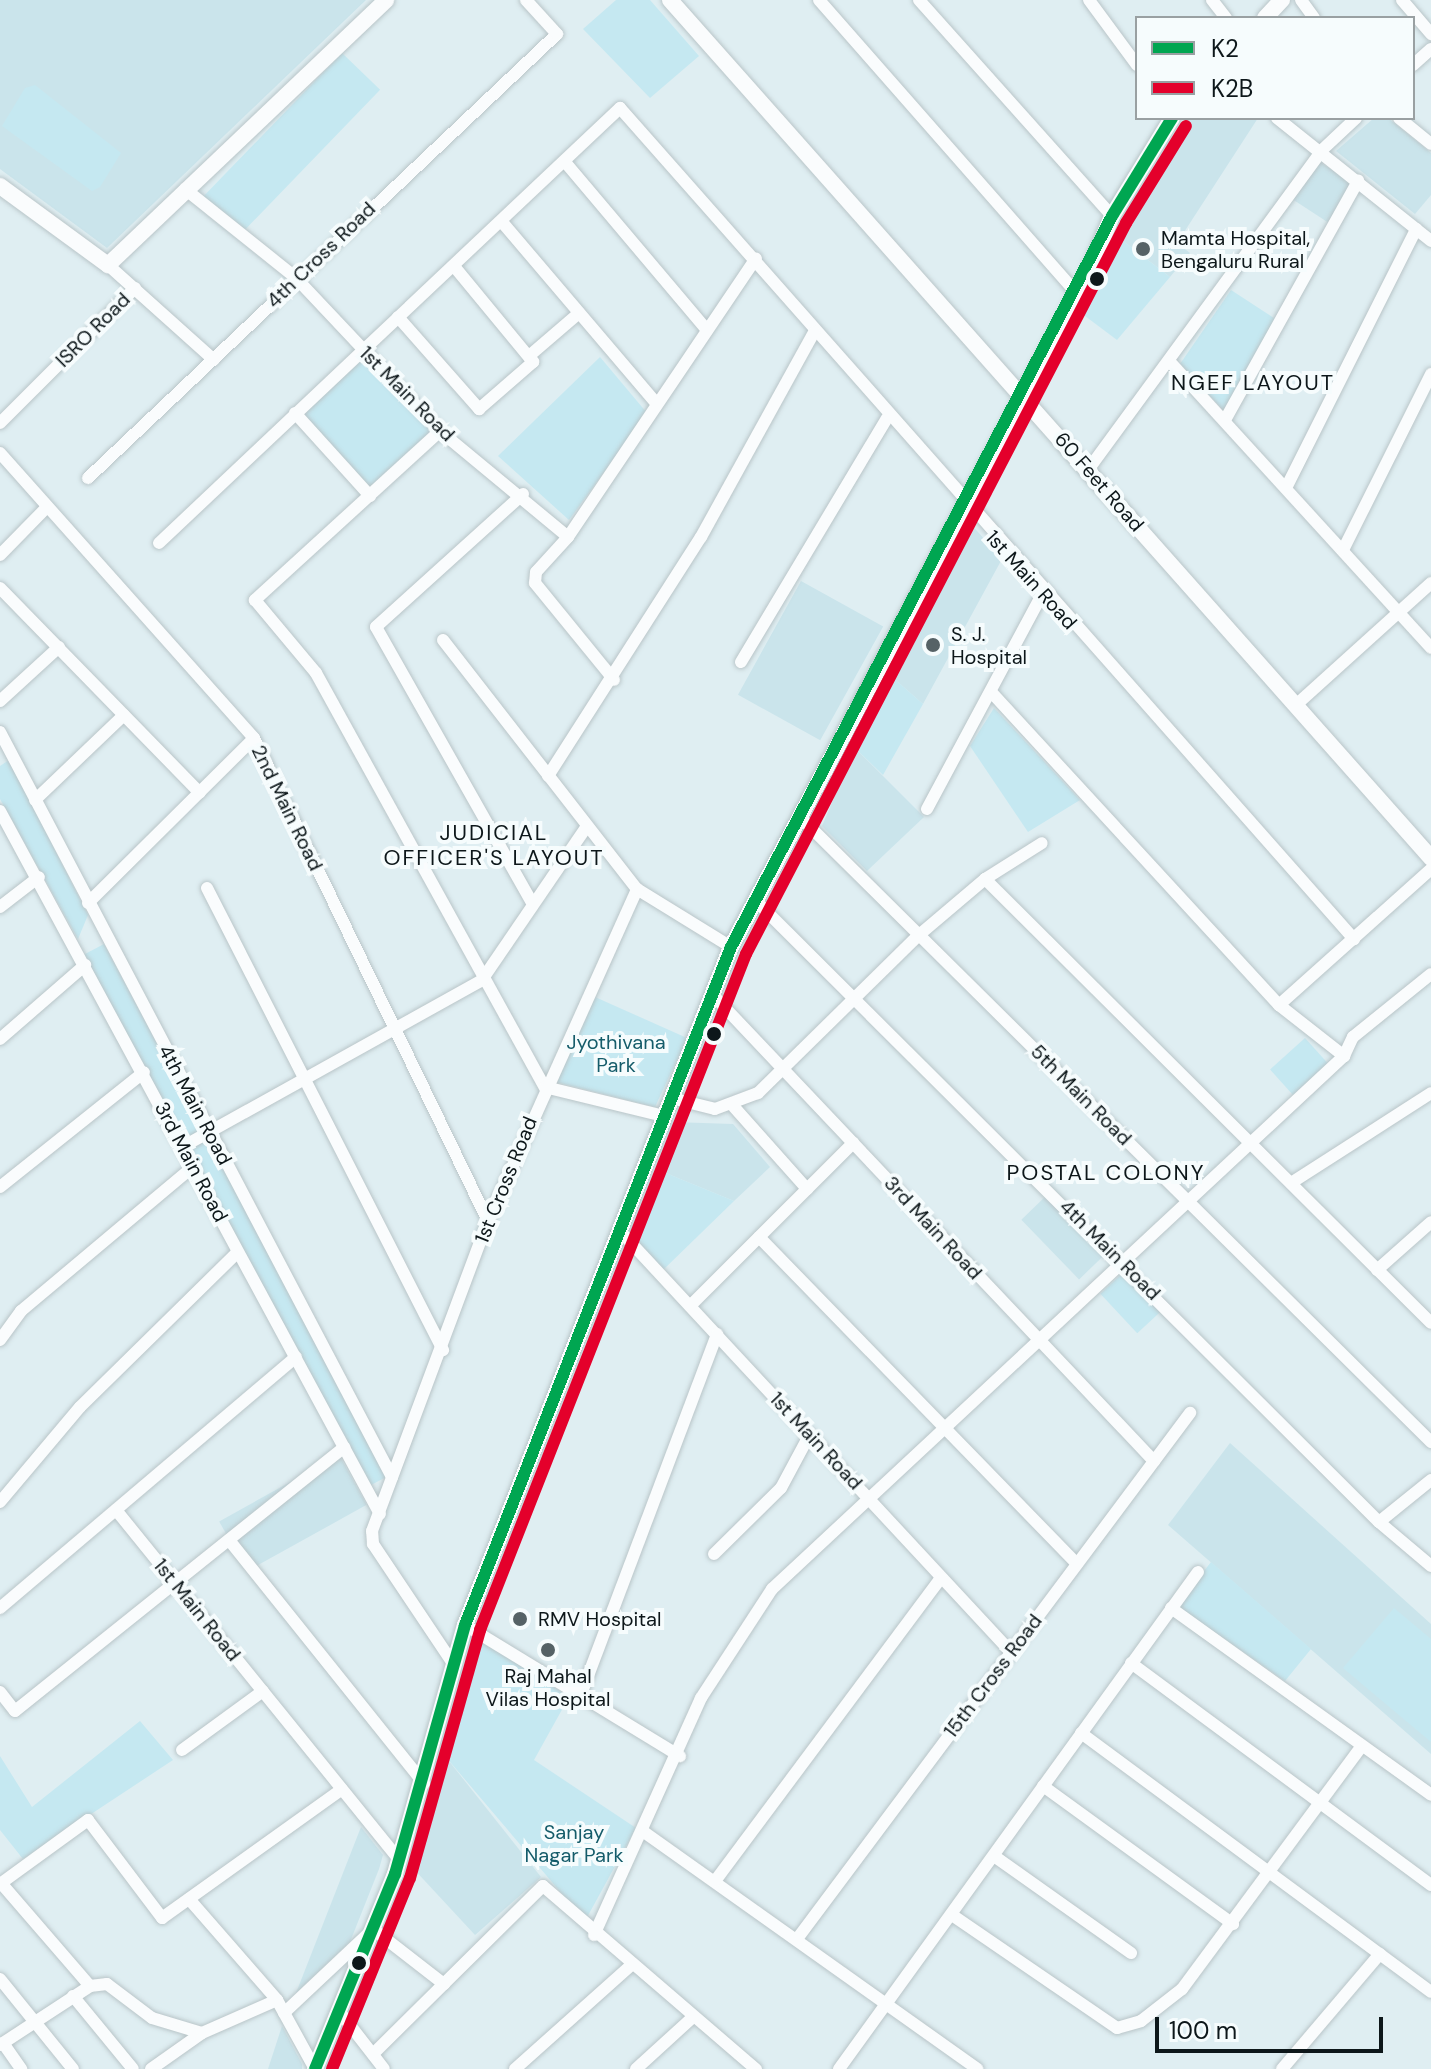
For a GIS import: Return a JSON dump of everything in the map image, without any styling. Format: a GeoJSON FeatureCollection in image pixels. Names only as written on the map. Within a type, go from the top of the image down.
{"type":"FeatureCollection","features":[{"type":"Feature","properties":{"kind":"street"},"geometry":{"type":"LineString","coordinates":[[108,265],[386,0]]}},
{"type":"Feature","properties":{"kind":"street","name":"4th Cross Road"},"geometry":{"type":"LineString","coordinates":[[88,478],[557,34],[526,0]]}},
{"type":"Feature","properties":{"kind":"street","name":"60 Feet Road"},"geometry":{"type":"LineString","coordinates":[[670,0],[1431,858]]}},
{"type":"Feature","properties":{"kind":"street"},"geometry":{"type":"LineString","coordinates":[[819,0],[1077,294]]}},
{"type":"Feature","properties":{"kind":"street"},"geometry":{"type":"LineString","coordinates":[[919,0],[1112,216]]}},
{"type":"Feature","properties":{"kind":"street"},"geometry":{"type":"LineString","coordinates":[[1089,0],[1135,62]]}},
{"type":"Feature","properties":{"kind":"street"},"geometry":{"type":"LineString","coordinates":[[1212,0],[1224,16]]}},
{"type":"Feature","properties":{"kind":"street"},"geometry":{"type":"LineString","coordinates":[[1267,16],[1282,0]]}},
{"type":"Feature","properties":{"kind":"street"},"geometry":{"type":"LineString","coordinates":[[1402,0],[1431,34]]}},
{"type":"Feature","properties":{"kind":"street"},"geometry":{"type":"LineString","coordinates":[[1415,63],[1431,49]]}},
{"type":"Feature","properties":{"kind":"street","name":"1st Main Road"},"geometry":{"type":"LineString","coordinates":[[565,162],[620,108],[756,258],[887,418],[1354,939]]}},
{"type":"Feature","properties":{"kind":"street"},"geometry":{"type":"LineString","coordinates":[[315,2069],[399,1860],[424,1783],[465,1625],[731,947],[1020,392],[1077,294],[1112,216],[1171,120]]}},
{"type":"Feature","properties":{"kind":"street"},"geometry":{"type":"LineString","coordinates":[[1280,120],[1322,150],[1431,241]]}},
{"type":"Feature","properties":{"kind":"street"},"geometry":{"type":"LineString","coordinates":[[1088,470],[1170,362],[1322,150],[1354,120]]}},
{"type":"Feature","properties":{"kind":"street"},"geometry":{"type":"LineString","coordinates":[[1401,120],[1431,144]]}},
{"type":"Feature","properties":{"kind":"street"},"geometry":{"type":"LineString","coordinates":[[159,543],[362,349],[565,162],[707,330]]}},
{"type":"Feature","properties":{"kind":"street"},"geometry":{"type":"LineString","coordinates":[[1225,420],[1358,181]]}},
{"type":"Feature","properties":{"kind":"street","name":"ISRO Road"},"geometry":{"type":"LineString","coordinates":[[0,186],[135,288],[0,423]]}},
{"type":"Feature","properties":{"kind":"street","name":"1st Main Road"},"geometry":{"type":"LineString","coordinates":[[185,189],[296,278],[440,431],[523,494],[568,537]]}},
{"type":"Feature","properties":{"kind":"street"},"geometry":{"type":"LineString","coordinates":[[502,222],[657,404]]}},
{"type":"Feature","properties":{"kind":"street"},"geometry":{"type":"LineString","coordinates":[[1286,488],[1416,229]]}},
{"type":"Feature","properties":{"kind":"street"},"geometry":{"type":"LineString","coordinates":[[614,680],[535,583],[536,572],[568,537],[756,258]]}},
{"type":"Feature","properties":{"kind":"street"},"geometry":{"type":"LineString","coordinates":[[398,317],[479,409],[533,362],[454,266]]}},
{"type":"Feature","properties":{"kind":"street"},"geometry":{"type":"LineString","coordinates":[[135,288],[214,360]]}},
{"type":"Feature","properties":{"kind":"street"},"geometry":{"type":"LineString","coordinates":[[529,356],[579,313]]}},
{"type":"Feature","properties":{"kind":"street"},"geometry":{"type":"LineString","coordinates":[[548,776],[614,680],[814,332]]}},
{"type":"Feature","properties":{"kind":"street"},"geometry":{"type":"LineString","coordinates":[[1170,362],[1431,648]]}},
{"type":"Feature","properties":{"kind":"street"},"geometry":{"type":"LineString","coordinates":[[1343,550],[1431,374]]}},
{"type":"Feature","properties":{"kind":"street"},"geometry":{"type":"LineString","coordinates":[[295,413],[370,496]]}},
{"type":"Feature","properties":{"kind":"street"},"geometry":{"type":"LineString","coordinates":[[741,662],[887,418]]}},
{"type":"Feature","properties":{"kind":"street"},"geometry":{"type":"LineString","coordinates":[[440,431],[255,600],[316,673],[482,980],[545,1087],[664,1116]]}},
{"type":"Feature","properties":{"kind":"street","name":"2nd Main Road"},"geometry":{"type":"LineString","coordinates":[[0,453],[254,738],[393,1031],[488,1221]]}},
{"type":"Feature","properties":{"kind":"street"},"geometry":{"type":"LineString","coordinates":[[523,494],[376,627],[533,904]]}},
{"type":"Feature","properties":{"kind":"street"},"geometry":{"type":"LineString","coordinates":[[0,555],[47,507]]}},
{"type":"Feature","properties":{"kind":"street"},"geometry":{"type":"LineString","coordinates":[[1296,705],[1402,616],[1431,583]]}},
{"type":"Feature","properties":{"kind":"street"},"geometry":{"type":"LineString","coordinates":[[0,588],[200,793]]}},
{"type":"Feature","properties":{"kind":"street"},"geometry":{"type":"LineString","coordinates":[[927,809],[993,694],[1043,593]]}},
{"type":"Feature","properties":{"kind":"street"},"geometry":{"type":"LineString","coordinates":[[443,640],[637,889],[731,947]]}},
{"type":"Feature","properties":{"kind":"street"},"geometry":{"type":"LineString","coordinates":[[0,701],[59,647]]}},
{"type":"Feature","properties":{"kind":"street"},"geometry":{"type":"LineString","coordinates":[[993,694],[1279,1005],[1344,1056]]}},
{"type":"Feature","properties":{"kind":"street"},"geometry":{"type":"LineString","coordinates":[[35,800],[124,715]]}},
{"type":"Feature","properties":{"kind":"street","name":"4th Main Road"},"geometry":{"type":"LineString","coordinates":[[0,732],[4,750],[35,800],[392,1477]]}},
{"type":"Feature","properties":{"kind":"street"},"geometry":{"type":"LineString","coordinates":[[88,903],[254,738]]}},
{"type":"Feature","properties":{"kind":"street","name":"3rd Main Road"},"geometry":{"type":"LineString","coordinates":[[0,811],[39,877],[380,1514]]}},
{"type":"Feature","properties":{"kind":"street","name":"5th Main Road"},"geometry":{"type":"LineString","coordinates":[[799,816],[1431,1442]]}},
{"type":"Feature","properties":{"kind":"street"},"geometry":{"type":"LineString","coordinates":[[184,1146],[482,980],[587,826]]}},
{"type":"Feature","properties":{"kind":"street"},"geometry":{"type":"LineString","coordinates":[[734,1107],[857,1000],[919,935],[985,879],[1042,843]]}},
{"type":"Feature","properties":{"kind":"street"},"geometry":{"type":"LineString","coordinates":[[1279,1005],[1431,869]]}},
{"type":"Feature","properties":{"kind":"street"},"geometry":{"type":"LineString","coordinates":[[0,907],[39,877]]}},
{"type":"Feature","properties":{"kind":"street"},"geometry":{"type":"LineString","coordinates":[[985,879],[1431,1323]]}},
{"type":"Feature","properties":{"kind":"street"},"geometry":{"type":"LineString","coordinates":[[207,888],[443,1350]]}},
{"type":"Feature","properties":{"kind":"street","name":"1st Cross Road"},"geometry":{"type":"LineString","coordinates":[[454,1665],[373,1544],[380,1514],[488,1221],[545,1087],[637,889]]}},
{"type":"Feature","properties":{"kind":"street","name":"4th Main Road"},"geometry":{"type":"LineString","coordinates":[[755,900],[1123,1262],[1379,1522],[1431,1566]]}},
{"type":"Feature","properties":{"kind":"street"},"geometry":{"type":"LineString","coordinates":[[0,1039],[85,965]]}},
{"type":"Feature","properties":{"kind":"street"},"geometry":{"type":"LineString","coordinates":[[594,1935],[680,1756],[701,1698],[772,1589],[948,1431],[1247,1140],[1344,1056],[1353,1037],[1431,974]]}},
{"type":"Feature","properties":{"kind":"street","name":"3rd Main Road"},"geometry":{"type":"LineString","coordinates":[[712,994],[1154,1461]]}},
{"type":"Feature","properties":{"kind":"street"},"geometry":{"type":"LineString","coordinates":[[0,1187],[144,1072]]}},
{"type":"Feature","properties":{"kind":"street"},"geometry":{"type":"LineString","coordinates":[[1291,1183],[1431,1093]]}},
{"type":"Feature","properties":{"kind":"street"},"geometry":{"type":"LineString","coordinates":[[671,1098],[734,1107],[807,1189]]}},
{"type":"Feature","properties":{"kind":"street"},"geometry":{"type":"LineString","coordinates":[[690,1306],[853,1143]]}},
{"type":"Feature","properties":{"kind":"street"},"geometry":{"type":"LineString","coordinates":[[0,1340],[21,1311],[194,1166]]}},
{"type":"Feature","properties":{"kind":"street"},"geometry":{"type":"LineString","coordinates":[[1377,1270],[1431,1222]]}},
{"type":"Feature","properties":{"kind":"street","name":"1st Main Road"},"geometry":{"type":"LineString","coordinates":[[620,1231],[1011,1652]]}},
{"type":"Feature","properties":{"kind":"street"},"geometry":{"type":"LineString","coordinates":[[759,1237],[1077,1564]]}},
{"type":"Feature","properties":{"kind":"street"},"geometry":{"type":"LineString","coordinates":[[0,1502],[80,1407],[238,1252]]}},
{"type":"Feature","properties":{"kind":"street"},"geometry":{"type":"LineString","coordinates":[[580,1697],[717,1334]]}},
{"type":"Feature","properties":{"kind":"street"},"geometry":{"type":"LineString","coordinates":[[0,1608],[296,1357]]}},
{"type":"Feature","properties":{"kind":"street","name":"15th Cross Road"},"geometry":{"type":"LineString","coordinates":[[797,1939],[1190,1413]]}},
{"type":"Feature","properties":{"kind":"street"},"geometry":{"type":"LineString","coordinates":[[714,1554],[781,1488],[810,1434]]}},
{"type":"Feature","properties":{"kind":"street"},"geometry":{"type":"LineString","coordinates":[[0,1692],[15,1711],[344,1447]]}},
{"type":"Feature","properties":{"kind":"street"},"geometry":{"type":"LineString","coordinates":[[1379,1522],[1431,1480]]}},
{"type":"Feature","properties":{"kind":"street","name":"1st Main Road"},"geometry":{"type":"LineString","coordinates":[[116,1510],[399,1860]]}},
{"type":"Feature","properties":{"kind":"street"},"geometry":{"type":"LineString","coordinates":[[229,1540],[424,1783]]}},
{"type":"Feature","properties":{"kind":"street"},"geometry":{"type":"LineString","coordinates":[[839,2069],[891,2002],[1198,1572]]}},
{"type":"Feature","properties":{"kind":"street"},"geometry":{"type":"LineString","coordinates":[[715,1881],[941,1578]]}},
{"type":"Feature","properties":{"kind":"street"},"geometry":{"type":"LineString","coordinates":[[1171,1608],[1431,1795]]}},
{"type":"Feature","properties":{"kind":"street"},"geometry":{"type":"LineString","coordinates":[[465,1625],[680,1756]]}},
{"type":"Feature","properties":{"kind":"street"},"geometry":{"type":"LineString","coordinates":[[1131,1663],[1431,1885]]}},
{"type":"Feature","properties":{"kind":"street"},"geometry":{"type":"LineString","coordinates":[[182,1750],[263,1691]]}},
{"type":"Feature","properties":{"kind":"street"},"geometry":{"type":"LineString","coordinates":[[1081,1733],[1431,1992]]}},
{"type":"Feature","properties":{"kind":"street"},"geometry":{"type":"LineString","coordinates":[[952,1915],[1117,2028],[1141,2021],[1182,1989],[1362,1746]]}},
{"type":"Feature","properties":{"kind":"street"},"geometry":{"type":"LineString","coordinates":[[1043,1786],[1233,1924]]}},
{"type":"Feature","properties":{"kind":"street"},"geometry":{"type":"LineString","coordinates":[[90,1986],[1,1883],[88,1820],[162,1918],[342,1789]]}},
{"type":"Feature","properties":{"kind":"street"},"geometry":{"type":"LineString","coordinates":[[644,1832],[891,2002],[977,2069]]}},
{"type":"Feature","properties":{"kind":"street"},"geometry":{"type":"LineString","coordinates":[[994,1856],[1131,1953]]}},
{"type":"Feature","properties":{"kind":"street"},"geometry":{"type":"LineString","coordinates":[[373,2054],[543,1886],[594,1935],[755,2069]]}},
{"type":"Feature","properties":{"kind":"street"},"geometry":{"type":"LineString","coordinates":[[189,1899],[277,2000],[315,2069]]}},
{"type":"Feature","properties":{"kind":"street"},"geometry":{"type":"LineString","coordinates":[[373,1929],[444,1984]]}},
{"type":"Feature","properties":{"kind":"street"},"geometry":{"type":"LineString","coordinates":[[284,2013],[373,1929]]}},
{"type":"Feature","properties":{"kind":"street"},"geometry":{"type":"LineString","coordinates":[[1282,2069],[1380,1954]]}},
{"type":"Feature","properties":{"kind":"street"},"geometry":{"type":"LineString","coordinates":[[515,2069],[630,1966]]}},
{"type":"Feature","properties":{"kind":"street"},"geometry":{"type":"LineString","coordinates":[[1,1984],[73,2069]]}},
{"type":"Feature","properties":{"kind":"street"},"geometry":{"type":"LineString","coordinates":[[21,2069],[1,2044],[90,1986],[107,1984],[152,2018],[202,2033]]}},
{"type":"Feature","properties":{"kind":"street"},"geometry":{"type":"LineString","coordinates":[[73,1996],[133,2069]]}},
{"type":"Feature","properties":{"kind":"street"},"geometry":{"type":"LineString","coordinates":[[151,2069],[202,2033],[277,2000]]}},
{"type":"Feature","properties":{"kind":"street"},"geometry":{"type":"LineString","coordinates":[[339,2011],[384,2069]]}},
{"type":"Feature","properties":{"kind":"street"},"geometry":{"type":"LineString","coordinates":[[636,2069],[693,2017]]}},
{"type":"Feature","properties":{"kind":"shaded area"},"geometry":{"type":"Polygon","coordinates":[[[0,0],[366,0],[107,248],[0,169],[0,0]]]}},
{"type":"Feature","properties":{"kind":"shaded area"},"geometry":{"type":"Polygon","coordinates":[[[1188,120],[1257,120],[1177,243],[1190,253],[1170,277],[1118,237],[1188,120]]]}},
{"type":"Feature","properties":{"kind":"shaded area"},"geometry":{"type":"Polygon","coordinates":[[[1372,120],[1390,120],[1431,153],[1431,195],[1415,214],[1336,151],[1372,120]]]}},
{"type":"Feature","properties":{"kind":"shaded area"},"geometry":{"type":"Polygon","coordinates":[[[1318,161],[1353,184],[1328,222],[1293,200],[1318,161]]]}},
{"type":"Feature","properties":{"kind":"shaded area"},"geometry":{"type":"Polygon","coordinates":[[[969,522],[1002,559],[923,704],[891,676],[969,522]]]}},
{"type":"Feature","properties":{"kind":"shaded area"},"geometry":{"type":"Polygon","coordinates":[[[801,581],[883,627],[820,740],[738,695],[801,581]]]}},
{"type":"Feature","properties":{"kind":"shaded area"},"geometry":{"type":"Polygon","coordinates":[[[855,748],[924,817],[867,871],[822,826],[855,748]]]}},
{"type":"Feature","properties":{"kind":"shaded area"},"geometry":{"type":"Polygon","coordinates":[[[673,1122],[733,1124],[770,1167],[734,1201],[656,1169],[673,1122]]]}},
{"type":"Feature","properties":{"kind":"shaded area"},"geometry":{"type":"Polygon","coordinates":[[[1048,1194],[1106,1254],[1079,1279],[1021,1220],[1048,1194]]]}},
{"type":"Feature","properties":{"kind":"shaded area"},"geometry":{"type":"Polygon","coordinates":[[[1230,1443],[1431,1624],[1431,1754],[1168,1525],[1230,1443]]]}},
{"type":"Feature","properties":{"kind":"shaded area"},"geometry":{"type":"Polygon","coordinates":[[[339,1455],[367,1505],[247,1571],[219,1521],[339,1455]]]}},
{"type":"Feature","properties":{"kind":"shaded area"},"geometry":{"type":"Polygon","coordinates":[[[445,1756],[541,1877],[475,1935],[411,1866],[445,1756]]]}},
{"type":"Feature","properties":{"kind":"shaded area"},"geometry":{"type":"Polygon","coordinates":[[[361,1827],[383,1855],[379,1869],[350,1942],[296,1993],[361,1827]]]}},
{"type":"Feature","properties":{"kind":"shaded area"},"geometry":{"type":"Polygon","coordinates":[[[282,2026],[302,2064],[302,2069],[268,2069],[282,2026]]]}},
{"type":"Feature","properties":{"kind":"green space"},"geometry":{"type":"Polygon","coordinates":[[[616,0],[650,0],[699,56],[650,98],[583,29],[616,0]]]}},
{"type":"Feature","properties":{"kind":"green space"},"geometry":{"type":"Polygon","coordinates":[[[342,53],[380,90],[241,234],[203,197],[342,53]]]}},
{"type":"Feature","properties":{"kind":"green space"},"geometry":{"type":"Polygon","coordinates":[[[35,85],[121,153],[100,187],[92,191],[2,126],[25,88],[35,85]]]}},
{"type":"Feature","properties":{"kind":"green space"},"geometry":{"type":"Polygon","coordinates":[[[1118,237],[1170,277],[1117,340],[1081,313],[1118,237]]]}},
{"type":"Feature","properties":{"kind":"green space"},"geometry":{"type":"Polygon","coordinates":[[[1231,290],[1277,320],[1225,412],[1180,364],[1231,290]]]}},
{"type":"Feature","properties":{"kind":"green space"},"geometry":{"type":"Polygon","coordinates":[[[363,356],[433,431],[370,490],[300,415],[363,356]]]}},
{"type":"Feature","properties":{"kind":"green space"},"geometry":{"type":"Polygon","coordinates":[[[600,357],[647,413],[569,520],[498,456],[600,357]]]}},
{"type":"Feature","properties":{"kind":"green space"},"geometry":{"type":"Polygon","coordinates":[[[891,676],[923,704],[883,775],[855,748],[891,676]]]}},
{"type":"Feature","properties":{"kind":"green space"},"geometry":{"type":"Polygon","coordinates":[[[994,708],[1080,800],[1028,832],[970,746],[994,708]]]}},
{"type":"Feature","properties":{"kind":"green space"},"geometry":{"type":"Polygon","coordinates":[[[9,760],[88,915],[78,939],[0,799],[0,766],[9,760]]]}},
{"type":"Feature","properties":{"kind":"green space"},"geometry":{"type":"Polygon","coordinates":[[[104,944],[387,1476],[367,1487],[84,955],[104,944]]]}},
{"type":"Feature","properties":{"kind":"green space","name":"Jyothivana Park"},"geometry":{"type":"Polygon","coordinates":[[[595,997],[687,1038],[655,1107],[552,1081],[595,997]]]}},
{"type":"Feature","properties":{"kind":"green space"},"geometry":{"type":"Polygon","coordinates":[[[1305,1038],[1329,1065],[1294,1096],[1270,1069],[1305,1038]]]}},
{"type":"Feature","properties":{"kind":"green space"},"geometry":{"type":"Polygon","coordinates":[[[656,1169],[734,1201],[663,1270],[629,1233],[656,1169]]]}},
{"type":"Feature","properties":{"kind":"green space"},"geometry":{"type":"Polygon","coordinates":[[[1126,1270],[1163,1309],[1137,1333],[1100,1294],[1126,1270]]]}},
{"type":"Feature","properties":{"kind":"green space"},"geometry":{"type":"Polygon","coordinates":[[[1211,1562],[1311,1649],[1285,1681],[1177,1606],[1211,1562]]]}},
{"type":"Feature","properties":{"kind":"green space"},"geometry":{"type":"Polygon","coordinates":[[[1394,1608],[1431,1639],[1431,1742],[1343,1668],[1394,1608]]]}},
{"type":"Feature","properties":{"kind":"green space","name":"Sanjay Nagar Park"},"geometry":{"type":"Polygon","coordinates":[[[483,1641],[569,1697],[534,1760],[636,1828],[585,1921],[445,1756],[483,1641]]]}},
{"type":"Feature","properties":{"kind":"green space"},"geometry":{"type":"Polygon","coordinates":[[[140,1721],[173,1760],[23,1859],[0,1830],[0,1756],[32,1807],[140,1721]]]}},
{"type":"Feature","properties":{"kind":"transit line","name":"K2"},"geometry":{"type":"LineString","coordinates":[[315,2069],[395,1874],[465,1625],[731,947],[1112,216],[1171,120]]}},
{"type":"Feature","properties":{"kind":"transit line","name":"K2B"},"geometry":{"type":"LineString","coordinates":[[332,2069],[410,1878],[480,1630],[746,954],[1126,223],[1186,126]]}},
{"type":"Feature","properties":{"kind":"place","name":"Mamta Hospital, Bengaluru Rural"},"geometry":{"type":"Point","coordinates":[1143,249]}},
{"type":"Feature","properties":{"kind":"place","name":"S. J. Hospital"},"geometry":{"type":"Point","coordinates":[933,645]}},
{"type":"Feature","properties":{"kind":"place","name":"RMV Hospital"},"geometry":{"type":"Point","coordinates":[520,1619]}},
{"type":"Feature","properties":{"kind":"place","name":"Raj Mahal Vilas Hospital"},"geometry":{"type":"Point","coordinates":[548,1650]}},
{"type":"Feature","properties":{"kind":"district","name":"NGEF LAYOUT"},"geometry":{"type":"Point","coordinates":[1253,383]}},
{"type":"Feature","properties":{"kind":"district","name":"JUDICIAL OFFICER'S LAYOUT"},"geometry":{"type":"Point","coordinates":[494,844]}},
{"type":"Feature","properties":{"kind":"district","name":"POSTAL COLONY"},"geometry":{"type":"Point","coordinates":[1106,1173]}}]}
